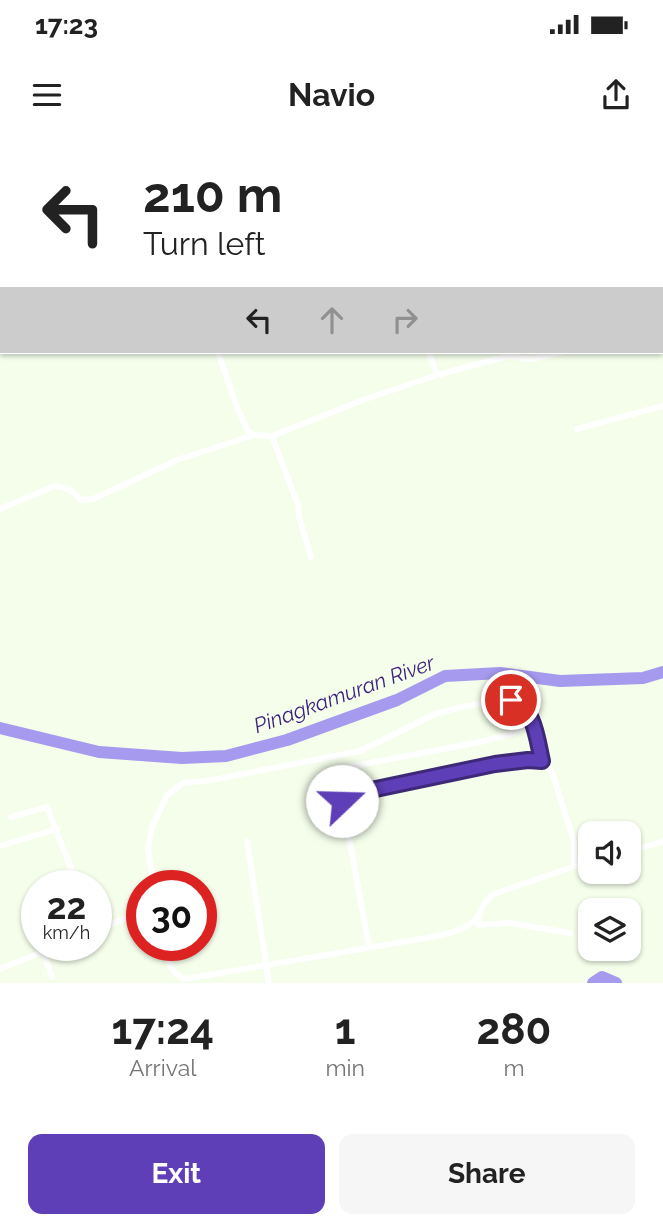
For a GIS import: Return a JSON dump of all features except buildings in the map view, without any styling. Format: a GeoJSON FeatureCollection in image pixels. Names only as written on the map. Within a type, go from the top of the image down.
{"type":"FeatureCollection","features":[{"type":"Feature","properties":{"kind":"street"},"geometry":{"type":"LineString","coordinates":[[219,354],[238,410],[248,431],[254,435]]}},
{"type":"Feature","properties":{"kind":"street"},"geometry":{"type":"LineString","coordinates":[[430,354],[437,375]]}},
{"type":"Feature","properties":{"kind":"street"},"geometry":{"type":"LineString","coordinates":[[0,509],[55,486],[65,487],[81,500],[93,499],[177,460],[254,435],[272,436],[363,400],[437,375],[508,356],[532,359],[551,354]]}},
{"type":"Feature","properties":{"kind":"street"},"geometry":{"type":"LineString","coordinates":[[576,429],[663,406]]}},
{"type":"Feature","properties":{"kind":"street"},"geometry":{"type":"LineString","coordinates":[[272,436],[298,505],[311,557]]}},
{"type":"Feature","properties":{"kind":"street"},"geometry":{"type":"LineString","coordinates":[[151,870],[148,849],[152,827],[167,794],[183,783],[212,780],[360,751],[435,715],[466,706],[511,700],[521,703],[532,723],[542,761],[552,772],[574,842],[574,865]]}},
{"type":"Feature","properties":{"kind":"street"},"geometry":{"type":"LineString","coordinates":[[338,769],[480,742],[514,733],[532,723]]}},
{"type":"Feature","properties":{"kind":"street"},"geometry":{"type":"LineString","coordinates":[[369,946],[342,801],[345,796],[495,764],[542,761]]}},
{"type":"Feature","properties":{"kind":"street"},"geometry":{"type":"LineString","coordinates":[[11,817],[45,806],[50,811],[72,870]]}},
{"type":"Feature","properties":{"kind":"street"},"geometry":{"type":"LineString","coordinates":[[0,846],[57,829]]}},
{"type":"Feature","properties":{"kind":"street"},"geometry":{"type":"LineString","coordinates":[[247,841],[269,983]]}},
{"type":"Feature","properties":{"kind":"street"},"geometry":{"type":"LineString","coordinates":[[641,848],[663,842]]}},
{"type":"Feature","properties":{"kind":"street"},"geometry":{"type":"LineString","coordinates":[[570,933],[510,923],[478,925],[479,915],[483,903],[494,894],[563,872],[578,864]]}},
{"type":"Feature","properties":{"kind":"street"},"geometry":{"type":"LineString","coordinates":[[169,961],[175,975],[185,979],[426,938],[464,929],[479,915]]}},
{"type":"Feature","properties":{"kind":"street"},"geometry":{"type":"LineString","coordinates":[[0,969],[21,961]]}},
{"type":"Feature","properties":{"kind":"street"},"geometry":{"type":"LineString","coordinates":[[46,961],[52,977]]}},
{"type":"Feature","properties":{"kind":"waterway","name":"Pinagkamuran River"},"geometry":{"type":"LineString","coordinates":[[0,728],[99,752],[182,758],[226,756],[287,740],[397,700],[445,676],[500,673],[560,681],[643,678],[663,672]]}},
{"type":"Feature","properties":{"kind":"waterway"},"geometry":{"type":"LineString","coordinates":[[593,983],[602,977],[616,983]]}},
{"type":"Feature","properties":{"kind":"route"},"geometry":{"type":"LineString","coordinates":[[342,801],[345,796],[352,794],[495,764],[542,761],[527,710],[521,703],[511,700]]}}]}
